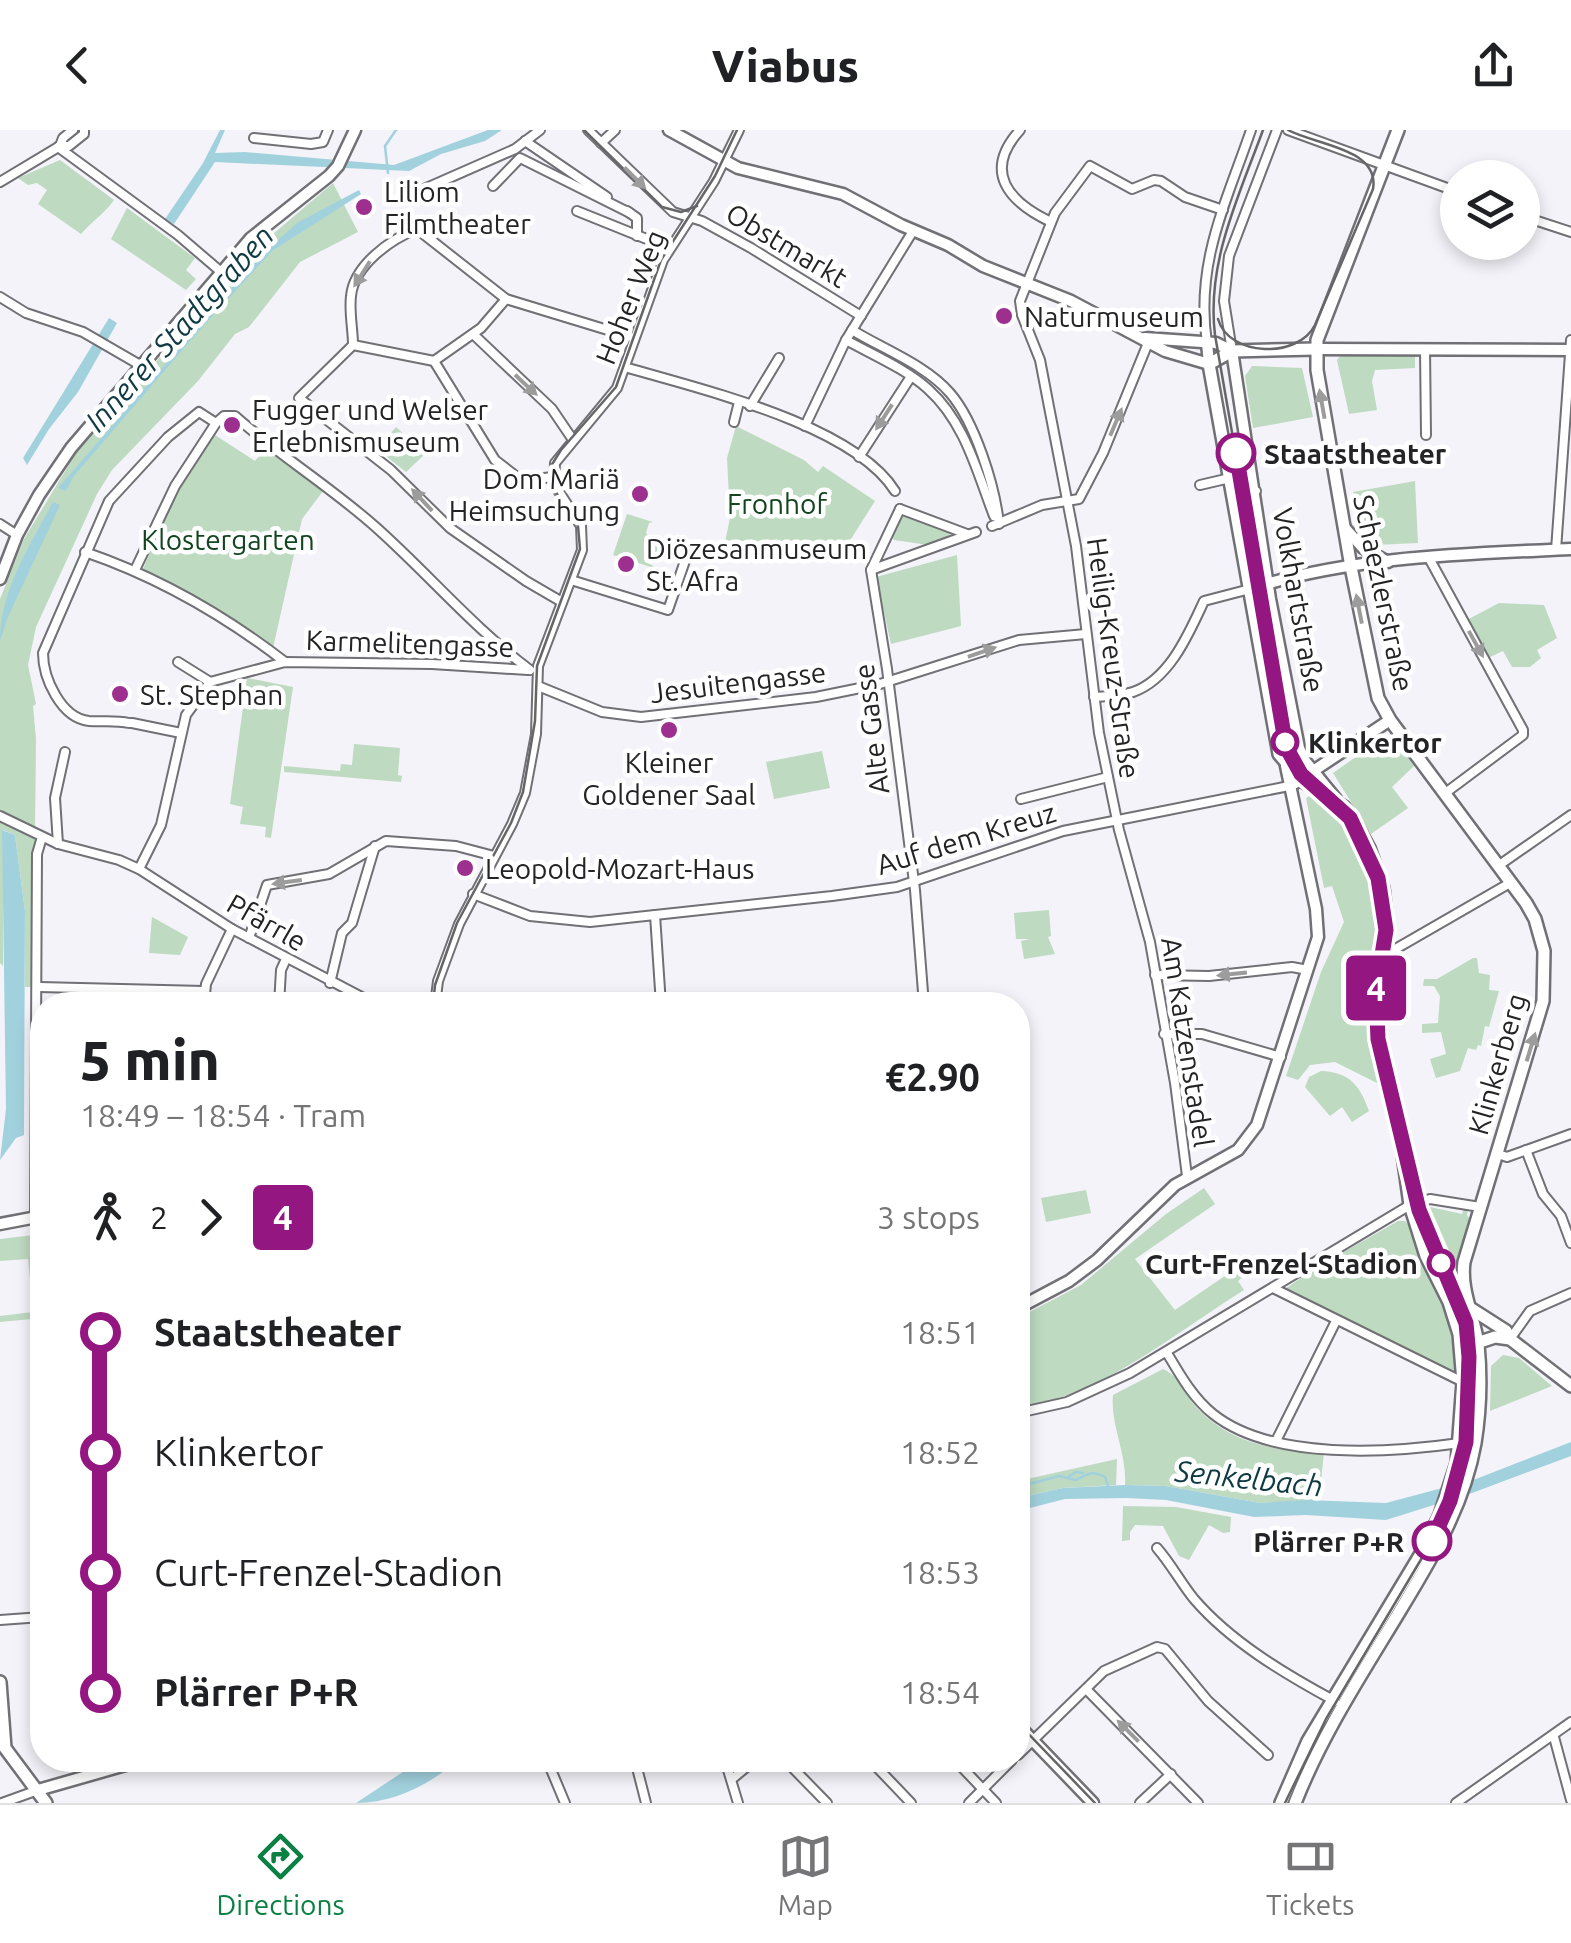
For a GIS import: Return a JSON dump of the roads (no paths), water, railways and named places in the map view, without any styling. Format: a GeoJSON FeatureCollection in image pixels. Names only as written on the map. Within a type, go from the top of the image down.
{"type":"FeatureCollection","features":[{"type":"Feature","properties":{"kind":"main road","name":"Schaezlerstraße"},"geometry":{"type":"LineString","coordinates":[[1390,720],[1374,684],[1350,567],[1316,370],[1316,349],[1320,328],[1398,130]]}},
{"type":"Feature","properties":{"kind":"main road"},"geometry":{"type":"LineString","coordinates":[[1209,364],[1232,351],[1316,349]]}},
{"type":"Feature","properties":{"kind":"main road","name":"Volkhartstraße"},"geometry":{"type":"LineString","coordinates":[[1209,364],[1279,754],[1295,783],[1344,807]]}},
{"type":"Feature","properties":{"kind":"main road","name":"Klinkerberg"},"geometry":{"type":"LineString","coordinates":[[1337,1703],[1432,1559],[1460,1498],[1477,1419],[1478,1344],[1463,1268],[1535,1034],[1545,977],[1539,931],[1526,903],[1390,720]]}},
{"type":"Feature","properties":{"kind":"main road"},"geometry":{"type":"LineString","coordinates":[[1296,1803],[1337,1703],[1422,1552],[1445,1503],[1460,1444],[1463,1382],[1462,1346],[1449,1302],[1426,1256],[1410,1205],[1396,1105],[1378,1029],[1378,993],[1388,919],[1383,888],[1364,836],[1344,807]]}},
{"type":"Feature","properties":{"kind":"main road"},"geometry":{"type":"LineString","coordinates":[[1470,1308],[1498,1325],[1510,1339],[1571,1386]]}},
{"type":"Feature","properties":{"kind":"main road"},"geometry":{"type":"LineString","coordinates":[[1462,1346],[1494,1338],[1510,1339]]}},
{"type":"Feature","properties":{"kind":"main road"},"geometry":{"type":"LineString","coordinates":[[0,1682],[5,1748],[46,1803]]}},
{"type":"Feature","properties":{"kind":"main road"},"geometry":{"type":"LineString","coordinates":[[1281,1803],[1308,1741],[1337,1703]]}},
{"type":"Feature","properties":{"kind":"street"},"geometry":{"type":"LineString","coordinates":[[59,146],[73,130]]}},
{"type":"Feature","properties":{"kind":"street"},"geometry":{"type":"LineString","coordinates":[[0,182],[59,146],[69,146],[84,130]]}},
{"type":"Feature","properties":{"kind":"street"},"geometry":{"type":"LineString","coordinates":[[254,138],[311,144],[323,142],[328,130]]}},
{"type":"Feature","properties":{"kind":"street"},"geometry":{"type":"LineString","coordinates":[[0,578],[38,496],[70,448],[251,238],[338,166],[355,130]]}},
{"type":"Feature","properties":{"kind":"street"},"geometry":{"type":"LineString","coordinates":[[415,192],[515,149],[540,130]]}},
{"type":"Feature","properties":{"kind":"street","name":"Obstmarkt"},"geometry":{"type":"LineString","coordinates":[[588,130],[660,202],[782,266],[861,316]]}},
{"type":"Feature","properties":{"kind":"street"},"geometry":{"type":"LineString","coordinates":[[601,144],[615,130]]}},
{"type":"Feature","properties":{"kind":"street"},"geometry":{"type":"LineString","coordinates":[[668,130],[724,162],[759,176],[844,194],[1144,341],[1188,360],[1209,364]]}},
{"type":"Feature","properties":{"kind":"street","name":"Hoher Weg"},"geometry":{"type":"LineString","coordinates":[[552,477],[557,459],[610,400],[669,248],[724,162],[739,130]]}},
{"type":"Feature","properties":{"kind":"street"},"geometry":{"type":"LineString","coordinates":[[1020,130],[1005,151],[1004,182],[1021,206],[1051,222]]}},
{"type":"Feature","properties":{"kind":"street"},"geometry":{"type":"LineString","coordinates":[[1207,346],[1203,288],[1208,252],[1251,130]]}},
{"type":"Feature","properties":{"kind":"street"},"geometry":{"type":"LineString","coordinates":[[1144,341],[1232,351],[1224,302],[1229,256],[1277,130]]}},
{"type":"Feature","properties":{"kind":"street"},"geometry":{"type":"LineString","coordinates":[[1288,130],[1440,185]]}},
{"type":"Feature","properties":{"kind":"street"},"geometry":{"type":"LineString","coordinates":[[525,141],[637,218],[637,236]]}},
{"type":"Feature","properties":{"kind":"street"},"geometry":{"type":"LineString","coordinates":[[59,146],[220,271]]}},
{"type":"Feature","properties":{"kind":"street"},"geometry":{"type":"LineString","coordinates":[[493,186],[520,158],[630,213]]}},
{"type":"Feature","properties":{"kind":"street"},"geometry":{"type":"LineString","coordinates":[[1025,283],[1051,222],[1086,169],[1094,166],[1132,188],[1162,181],[1185,196],[1223,210]]}},
{"type":"Feature","properties":{"kind":"street"},"geometry":{"type":"LineString","coordinates":[[577,211],[669,248]]}},
{"type":"Feature","properties":{"kind":"street"},"geometry":{"type":"LineString","coordinates":[[1540,222],[1571,232]]}},
{"type":"Feature","properties":{"kind":"street"},"geometry":{"type":"LineString","coordinates":[[562,602],[466,540],[392,470],[300,398],[353,345],[350,295],[361,272],[378,251],[418,229],[506,299],[634,338]]}},
{"type":"Feature","properties":{"kind":"street"},"geometry":{"type":"LineString","coordinates":[[805,426],[846,340],[913,231]]}},
{"type":"Feature","properties":{"kind":"street","name":"Heilig-Kreuz-Straße"},"geometry":{"type":"LineString","coordinates":[[1025,283],[1020,305],[1040,360],[1067,500],[1094,697],[1118,822]]}},
{"type":"Feature","properties":{"kind":"street"},"geometry":{"type":"LineString","coordinates":[[0,297],[26,313],[96,338],[140,364]]}},
{"type":"Feature","properties":{"kind":"street"},"geometry":{"type":"LineString","coordinates":[[353,345],[434,361],[496,315],[506,299]]}},
{"type":"Feature","properties":{"kind":"street"},"geometry":{"type":"LineString","coordinates":[[852,330],[923,372],[952,396],[985,464],[996,525]]}},
{"type":"Feature","properties":{"kind":"street"},"geometry":{"type":"LineString","coordinates":[[473,334],[552,409],[572,440]]}},
{"type":"Feature","properties":{"kind":"street"},"geometry":{"type":"LineString","coordinates":[[846,340],[930,391],[955,421],[974,457],[996,525]]}},
{"type":"Feature","properties":{"kind":"street"},"geometry":{"type":"LineString","coordinates":[[996,525],[1042,505],[1079,499],[1103,453],[1144,341]]}},
{"type":"Feature","properties":{"kind":"street","name":"Volkhartstraße"},"geometry":{"type":"LineString","coordinates":[[1207,346],[1209,364]]}},
{"type":"Feature","properties":{"kind":"street"},"geometry":{"type":"LineString","coordinates":[[1316,349],[1570,347],[1556,550]]}},
{"type":"Feature","properties":{"kind":"street"},"geometry":{"type":"LineString","coordinates":[[1425,349],[1426,434]]}},
{"type":"Feature","properties":{"kind":"street","name":"Volkhartstraße"},"geometry":{"type":"LineString","coordinates":[[1232,351],[1268,583],[1300,748],[1314,772],[1344,807]]}},
{"type":"Feature","properties":{"kind":"street"},"geometry":{"type":"LineString","coordinates":[[750,406],[779,358]]}},
{"type":"Feature","properties":{"kind":"street"},"geometry":{"type":"LineString","coordinates":[[434,361],[501,466],[522,481],[552,477],[582,530],[582,550],[534,670],[538,686],[536,734],[528,781],[515,819],[473,894],[436,992]]}},
{"type":"Feature","properties":{"kind":"street"},"geometry":{"type":"LineString","coordinates":[[626,367],[805,426],[858,457],[896,491]]}},
{"type":"Feature","properties":{"kind":"street"},"geometry":{"type":"LineString","coordinates":[[858,457],[910,378]]}},
{"type":"Feature","properties":{"kind":"street"},"geometry":{"type":"LineString","coordinates":[[734,422],[739,402]]}},
{"type":"Feature","properties":{"kind":"street"},"geometry":{"type":"LineString","coordinates":[[182,734],[130,723],[86,720],[69,710],[50,682],[43,653],[85,552],[118,487],[195,414],[199,412],[216,423]]}},
{"type":"Feature","properties":{"kind":"street"},"geometry":{"type":"LineString","coordinates":[[136,570],[176,486],[216,423],[224,416],[236,416],[379,530],[464,613],[534,670]]}},
{"type":"Feature","properties":{"kind":"street"},"geometry":{"type":"LineString","coordinates":[[1200,485],[1230,478]]}},
{"type":"Feature","properties":{"kind":"street","name":"Volkhartstraße"},"geometry":{"type":"LineString","coordinates":[[1230,478],[1256,491]]}},
{"type":"Feature","properties":{"kind":"street"},"geometry":{"type":"LineString","coordinates":[[900,508],[972,533],[871,570],[900,508]]}},
{"type":"Feature","properties":{"kind":"street"},"geometry":{"type":"LineString","coordinates":[[0,524],[17,535]]}},
{"type":"Feature","properties":{"kind":"street"},"geometry":{"type":"LineString","coordinates":[[1344,527],[1363,548],[1389,563]]}},
{"type":"Feature","properties":{"kind":"street"},"geometry":{"type":"LineString","coordinates":[[1094,697],[1128,694],[1145,685],[1185,641],[1204,601],[1268,583],[1350,567],[1571,549]]}},
{"type":"Feature","properties":{"kind":"street"},"geometry":{"type":"LineString","coordinates":[[85,552],[136,570],[206,608],[286,662]]}},
{"type":"Feature","properties":{"kind":"street"},"geometry":{"type":"LineString","coordinates":[[571,580],[668,610],[686,558],[701,555]]}},
{"type":"Feature","properties":{"kind":"street"},"geometry":{"type":"LineString","coordinates":[[1429,558],[1523,730],[1522,735],[1444,794]]}},
{"type":"Feature","properties":{"kind":"street","name":"Alte Gasse"},"geometry":{"type":"LineString","coordinates":[[871,570],[914,882],[923,992]]}},
{"type":"Feature","properties":{"kind":"street","name":"Jesuitengasse"},"geometry":{"type":"LineString","coordinates":[[538,686],[602,712],[641,718],[816,697],[889,681],[1019,640],[1086,634]]}},
{"type":"Feature","properties":{"kind":"street"},"geometry":{"type":"LineString","coordinates":[[139,869],[161,824],[190,708],[210,682],[178,662]]}},
{"type":"Feature","properties":{"kind":"street","name":"Karmelitengasse"},"geometry":{"type":"LineString","coordinates":[[210,682],[286,662],[534,670]]}},
{"type":"Feature","properties":{"kind":"street"},"geometry":{"type":"LineString","coordinates":[[1186,1176],[1228,1157],[1246,1142],[1263,1110],[1318,937],[1295,783],[1390,720]]}},
{"type":"Feature","properties":{"kind":"street"},"geometry":{"type":"LineString","coordinates":[[58,844],[54,798],[65,752]]}},
{"type":"Feature","properties":{"kind":"street"},"geometry":{"type":"LineString","coordinates":[[1021,799],[1108,777]]}},
{"type":"Feature","properties":{"kind":"street","name":"Auf dem Kreuz"},"geometry":{"type":"LineString","coordinates":[[473,894],[504,908],[590,922],[832,896],[914,882],[1063,831],[1295,783]]}},
{"type":"Feature","properties":{"kind":"street"},"geometry":{"type":"LineString","coordinates":[[1498,866],[1571,815]]}},
{"type":"Feature","properties":{"kind":"street","name":"Pfärrle"},"geometry":{"type":"LineString","coordinates":[[0,816],[58,844],[139,869],[232,929],[350,992]]}},
{"type":"Feature","properties":{"kind":"street","name":"Am Katzenstadel"},"geometry":{"type":"LineString","coordinates":[[1030,1302],[1069,1282],[1097,1260],[1156,1200],[1186,1176],[1175,1083],[1146,927],[1118,822]]}},
{"type":"Feature","properties":{"kind":"street"},"geometry":{"type":"LineString","coordinates":[[39,992],[38,854],[42,837]]}},
{"type":"Feature","properties":{"kind":"street"},"geometry":{"type":"LineString","coordinates":[[249,938],[268,885],[316,878],[374,846],[396,841],[456,846],[494,856]]}},
{"type":"Feature","properties":{"kind":"street"},"geometry":{"type":"LineString","coordinates":[[330,983],[342,933],[352,923],[374,846]]}},
{"type":"Feature","properties":{"kind":"street"},"geometry":{"type":"LineString","coordinates":[[1385,955],[1510,883]]}},
{"type":"Feature","properties":{"kind":"street"},"geometry":{"type":"LineString","coordinates":[[655,915],[660,992]]}},
{"type":"Feature","properties":{"kind":"street"},"geometry":{"type":"LineString","coordinates":[[39,988],[204,991],[232,929]]}},
{"type":"Feature","properties":{"kind":"street"},"geometry":{"type":"LineString","coordinates":[[281,992],[286,960]]}},
{"type":"Feature","properties":{"kind":"street"},"geometry":{"type":"LineString","coordinates":[[1155,975],[1209,976],[1292,967],[1308,970]]}},
{"type":"Feature","properties":{"kind":"street"},"geometry":{"type":"LineString","coordinates":[[39,988],[40,992]]}},
{"type":"Feature","properties":{"kind":"street"},"geometry":{"type":"LineString","coordinates":[[1164,1034],[1202,1034],[1281,1057]]}},
{"type":"Feature","properties":{"kind":"street"},"geometry":{"type":"LineString","coordinates":[[1498,1154],[1506,1156],[1571,1134]]}},
{"type":"Feature","properties":{"kind":"street"},"geometry":{"type":"LineString","coordinates":[[1526,1150],[1543,1194],[1561,1216],[1571,1243]]}},
{"type":"Feature","properties":{"kind":"street"},"geometry":{"type":"LineString","coordinates":[[1406,1185],[1425,1200]]}},
{"type":"Feature","properties":{"kind":"street"},"geometry":{"type":"LineString","coordinates":[[1030,1410],[1067,1402],[1166,1353],[1410,1205],[1425,1200],[1480,1207]]}},
{"type":"Feature","properties":{"kind":"street"},"geometry":{"type":"LineString","coordinates":[[0,1224],[30,1218]]}},
{"type":"Feature","properties":{"kind":"street"},"geometry":{"type":"LineString","coordinates":[[1273,1288],[1463,1382]]}},
{"type":"Feature","properties":{"kind":"street"},"geometry":{"type":"LineString","coordinates":[[1510,1339],[1530,1311],[1571,1293]]}},
{"type":"Feature","properties":{"kind":"street"},"geometry":{"type":"LineString","coordinates":[[1276,1441],[1336,1320]]}},
{"type":"Feature","properties":{"kind":"street"},"geometry":{"type":"LineString","coordinates":[[1166,1353],[1196,1398],[1212,1413],[1249,1434],[1356,1450],[1460,1444]]}},
{"type":"Feature","properties":{"kind":"street"},"geometry":{"type":"LineString","coordinates":[[1157,1548],[1196,1600],[1226,1630],[1337,1703]]}},
{"type":"Feature","properties":{"kind":"street"},"geometry":{"type":"LineString","coordinates":[[0,1620],[30,1618]]}},
{"type":"Feature","properties":{"kind":"street"},"geometry":{"type":"LineString","coordinates":[[1092,1803],[1032,1740],[1104,1671],[1161,1647],[1208,1700],[1268,1754]]}},
{"type":"Feature","properties":{"kind":"street"},"geometry":{"type":"LineString","coordinates":[[1086,1689],[1198,1803]]}},
{"type":"Feature","properties":{"kind":"street"},"geometry":{"type":"LineString","coordinates":[[1456,1803],[1571,1722]]}},
{"type":"Feature","properties":{"kind":"street"},"geometry":{"type":"LineString","coordinates":[[1554,1736],[1571,1800]]}},
{"type":"Feature","properties":{"kind":"street"},"geometry":{"type":"LineString","coordinates":[[2,1803],[101,1772]]}},
{"type":"Feature","properties":{"kind":"street"},"geometry":{"type":"LineString","coordinates":[[552,1772],[564,1803]]}},
{"type":"Feature","properties":{"kind":"street"},"geometry":{"type":"LineString","coordinates":[[638,1772],[646,1803]]}},
{"type":"Feature","properties":{"kind":"street"},"geometry":{"type":"LineString","coordinates":[[729,1772],[738,1803]]}},
{"type":"Feature","properties":{"kind":"street"},"geometry":{"type":"LineString","coordinates":[[732,1780],[741,1772]]}},
{"type":"Feature","properties":{"kind":"street"},"geometry":{"type":"LineString","coordinates":[[797,1772],[827,1803]]}},
{"type":"Feature","properties":{"kind":"street"},"geometry":{"type":"LineString","coordinates":[[882,1772],[912,1803]]}},
{"type":"Feature","properties":{"kind":"street"},"geometry":{"type":"LineString","coordinates":[[966,1772],[996,1803]]}},
{"type":"Feature","properties":{"kind":"street"},"geometry":{"type":"LineString","coordinates":[[968,1803],[1000,1772]]}},
{"type":"Feature","properties":{"kind":"street"},"geometry":{"type":"LineString","coordinates":[[1140,1803],[1171,1774]]}},
{"type":"Feature","properties":{"kind":"water"},"geometry":{"type":"Polygon","coordinates":[[[220,130],[225,130],[215,153],[245,152],[394,165],[488,130],[502,130],[485,141],[441,154],[409,171],[215,162],[174,224],[165,219],[220,130]]]}},
{"type":"Feature","properties":{"kind":"water"},"geometry":{"type":"Polygon","coordinates":[[[359,190],[361,194],[272,251],[73,477],[66,491],[58,488],[256,260],[297,223],[359,190]]]}},
{"type":"Feature","properties":{"kind":"water"},"geometry":{"type":"Polygon","coordinates":[[[109,318],[117,323],[78,392],[27,465],[23,458],[109,318]]]}},
{"type":"Feature","properties":{"kind":"water"},"geometry":{"type":"Polygon","coordinates":[[[53,502],[60,505],[0,641],[11,586],[53,502]]]}},
{"type":"Feature","properties":{"kind":"water"},"geometry":{"type":"Polygon","coordinates":[[[2,830],[15,835],[25,911],[24,1135],[16,1138],[0,1160],[6,1109],[2,830]]]}},
{"type":"Feature","properties":{"kind":"water"},"geometry":{"type":"Polygon","coordinates":[[[1571,1442],[1571,1456],[1386,1520],[1306,1515],[1254,1517],[1166,1500],[1127,1498],[1065,1499],[1030,1508],[1030,1495],[1063,1488],[1125,1485],[1166,1486],[1260,1503],[1386,1503],[1476,1479],[1571,1442]]]}},
{"type":"Feature","properties":{"kind":"water"},"geometry":{"type":"Polygon","coordinates":[[[403,1772],[442,1772],[410,1791],[384,1800],[356,1803],[403,1772]]]}},
{"type":"Feature","properties":{"kind":"waterway","name":"Innerer Stadtgraben"},"geometry":{"type":"LineString","coordinates":[[388,173],[385,146],[396,130]]}},
{"type":"Feature","properties":{"kind":"waterway"},"geometry":{"type":"LineString","coordinates":[[1068,1477],[1083,1473]]}},
{"type":"Feature","properties":{"kind":"waterway"},"geometry":{"type":"LineString","coordinates":[[1030,1484],[1059,1476],[1076,1480],[1093,1473],[1105,1477],[1108,1486]]}},
{"type":"Feature","properties":{"kind":"tram line"},"geometry":{"type":"LineString","coordinates":[[584,130],[662,207],[681,212],[697,206]]}},
{"type":"Feature","properties":{"kind":"tram line"},"geometry":{"type":"LineString","coordinates":[[434,992],[457,923],[511,823],[523,792],[535,721],[537,666],[580,549],[578,526],[553,488],[551,466],[616,387],[661,260],[715,176],[737,130]]}},
{"type":"Feature","properties":{"kind":"tram line"},"geometry":{"type":"LineString","coordinates":[[1263,130],[1220,256],[1213,308],[1215,335],[1287,747],[1301,774],[1350,818],[1378,878],[1386,930],[1376,993],[1378,1039],[1419,1210],[1465,1323],[1469,1357],[1466,1442],[1455,1487],[1432,1541],[1326,1719],[1285,1803]]}},
{"type":"Feature","properties":{"kind":"tram line"},"geometry":{"type":"LineString","coordinates":[[1218,319],[1225,332],[1249,347],[1280,348],[1306,336],[1315,325],[1373,189],[1372,175],[1356,156],[1288,130]]}},
{"type":"Feature","properties":{"kind":"tram line","name":"4"},"geometry":{"type":"LineString","coordinates":[[1236,453],[1286,747],[1308,782],[1350,818],[1367,849],[1381,889],[1386,930],[1376,992],[1378,1039],[1419,1210],[1466,1323],[1466,1442],[1450,1501],[1432,1541]]}},
{"type":"Feature","properties":{"kind":"tram line"},"geometry":{"type":"LineString","coordinates":[[1030,1735],[1095,1803]]}},
{"type":"Feature","properties":{"kind":"place","name":"Liliom Filmtheater"},"geometry":{"type":"Point","coordinates":[364,207]}},
{"type":"Feature","properties":{"kind":"place","name":"Naturmuseum"},"geometry":{"type":"Point","coordinates":[1004,316]}},
{"type":"Feature","properties":{"kind":"place","name":"Fugger und Welser Erlebnismuseum"},"geometry":{"type":"Point","coordinates":[232,425]}},
{"type":"Feature","properties":{"kind":"place","name":"Staatstheater"},"geometry":{"type":"Point","coordinates":[1236,453]}},
{"type":"Feature","properties":{"kind":"place","name":"Dom Mariä Heimsuchung"},"geometry":{"type":"Point","coordinates":[640,494]}},
{"type":"Feature","properties":{"kind":"place","name":"Diözesanmuseum St. Afra"},"geometry":{"type":"Point","coordinates":[626,564]}},
{"type":"Feature","properties":{"kind":"place","name":"St. Stephan"},"geometry":{"type":"Point","coordinates":[120,694]}},
{"type":"Feature","properties":{"kind":"place","name":"Kleiner Goldener Saal"},"geometry":{"type":"Point","coordinates":[669,730]}},
{"type":"Feature","properties":{"kind":"place","name":"Klinkertor"},"geometry":{"type":"Point","coordinates":[1285,742]}},
{"type":"Feature","properties":{"kind":"place","name":"Leopold-Mozart-Haus"},"geometry":{"type":"Point","coordinates":[465,868]}},
{"type":"Feature","properties":{"kind":"place","name":"Curt-Frenzel-Stadion"},"geometry":{"type":"Point","coordinates":[1441,1263]}},
{"type":"Feature","properties":{"kind":"place","name":"Plärrer P+R"},"geometry":{"type":"Point","coordinates":[1432,1541]}},
{"type":"Feature","properties":{"kind":"park label","name":"Fronhof"},"geometry":{"type":"Point","coordinates":[777,503]}},
{"type":"Feature","properties":{"kind":"park label","name":"Klostergarten"},"geometry":{"type":"Point","coordinates":[228,539]}},
{"type":"Feature","properties":{"kind":"water label","name":"Senkelbach"},"geometry":{"type":"Point","coordinates":[1249,1478]}}]}
